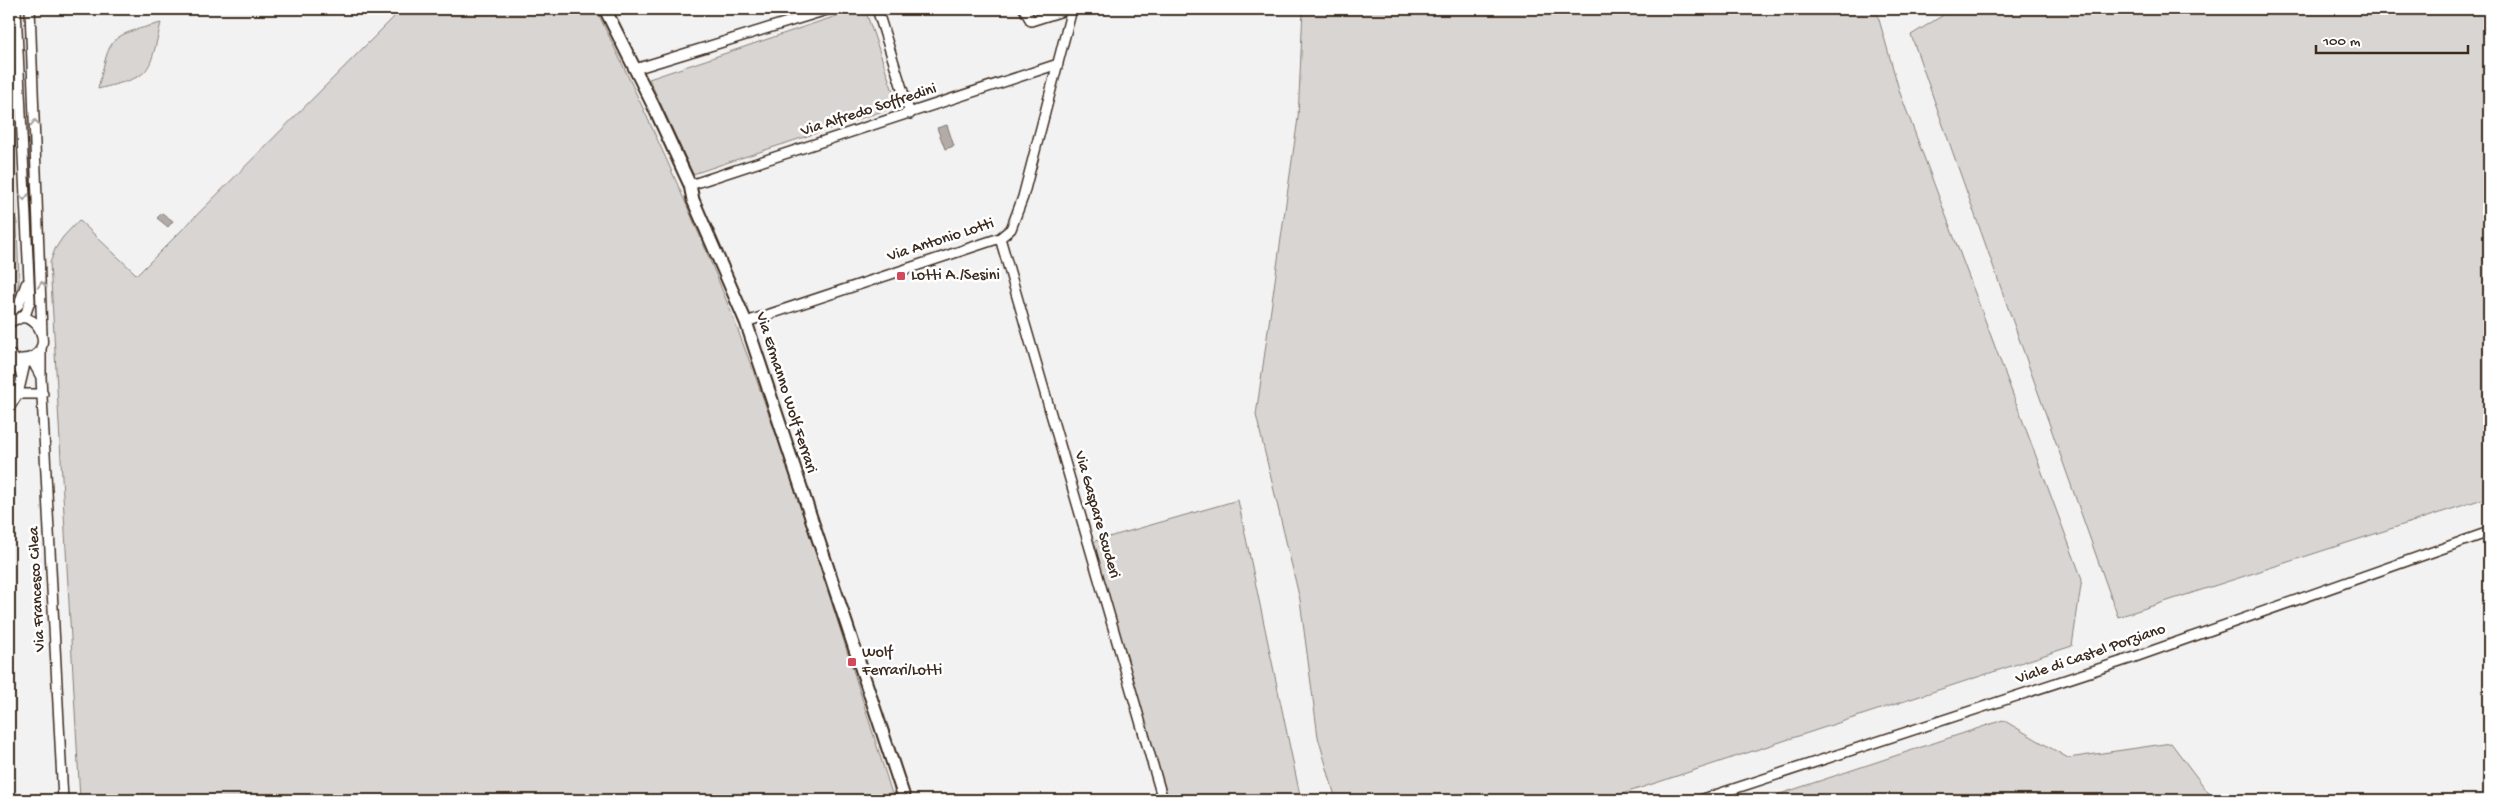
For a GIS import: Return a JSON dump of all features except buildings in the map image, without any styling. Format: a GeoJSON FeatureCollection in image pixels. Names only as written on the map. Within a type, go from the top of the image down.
{"type":"FeatureCollection","features":[{"type":"Feature","properties":{"kind":"street"},"geometry":{"type":"LineString","coordinates":[[11,320],[26,313],[30,301],[16,9]]}},
{"type":"Feature","properties":{"kind":"street"},"geometry":{"type":"LineString","coordinates":[[30,9],[42,334]]}},
{"type":"Feature","properties":{"kind":"street","name":"Via Ermanno Wolf Ferrari"},"geometry":{"type":"LineString","coordinates":[[605,9],[690,185],[693,200],[746,322],[904,800]]}},
{"type":"Feature","properties":{"kind":"street"},"geometry":{"type":"LineString","coordinates":[[635,69],[830,9]]}},
{"type":"Feature","properties":{"kind":"street"},"geometry":{"type":"LineString","coordinates":[[877,9],[910,114]]}},
{"type":"Feature","properties":{"kind":"street"},"geometry":{"type":"LineString","coordinates":[[1024,9],[1031,20],[1070,9]]}},
{"type":"Feature","properties":{"kind":"street","name":"Via Antonio Lotti"},"geometry":{"type":"LineString","coordinates":[[746,322],[1000,238],[1011,229],[1023,197],[1058,64],[1070,9]]}},
{"type":"Feature","properties":{"kind":"street","name":"Via Alfredo Soffredini"},"geometry":{"type":"LineString","coordinates":[[690,185],[1058,64]]}},
{"type":"Feature","properties":{"kind":"street","name":"Via Gaspare Scuderi"},"geometry":{"type":"LineString","coordinates":[[1000,238],[1163,800]]}},
{"type":"Feature","properties":{"kind":"street"},"geometry":{"type":"LineString","coordinates":[[11,320],[31,320],[40,328],[42,334]]}},
{"type":"Feature","properties":{"kind":"street","name":"Via Francesco Cilea"},"geometry":{"type":"LineString","coordinates":[[42,334],[41,377],[62,800]]}},
{"type":"Feature","properties":{"kind":"street"},"geometry":{"type":"LineString","coordinates":[[9,408],[18,394],[26,359],[37,353],[41,347]]}},
{"type":"Feature","properties":{"kind":"street"},"geometry":{"type":"LineString","coordinates":[[10,354],[26,359],[34,364],[41,377]]}},
{"type":"Feature","properties":{"kind":"street"},"geometry":{"type":"LineString","coordinates":[[10,354],[17,362],[22,377]]}},
{"type":"Feature","properties":{"kind":"street"},"geometry":{"type":"LineString","coordinates":[[18,394],[43,394]]}},
{"type":"Feature","properties":{"kind":"street","name":"Viale di Castel Porziano"},"geometry":{"type":"LineString","coordinates":[[1700,800],[2123,661],[2489,532]]}},
{"type":"Feature","properties":{"kind":"shaded area"},"geometry":{"type":"Polygon","coordinates":[[[9,9],[19,280],[16,297],[9,305],[9,9]]]}},
{"type":"Feature","properties":{"kind":"shaded area"},"geometry":{"type":"Polygon","coordinates":[[[402,9],[596,9],[685,202],[734,320],[778,439],[818,559],[894,800],[80,800],[50,263],[55,249],[79,220],[137,275],[402,9]]]}},
{"type":"Feature","properties":{"kind":"shaded area"},"geometry":{"type":"Polygon","coordinates":[[[857,9],[865,9],[898,106],[693,174],[649,79],[857,9]]]}},
{"type":"Feature","properties":{"kind":"shaded area"},"geometry":{"type":"Polygon","coordinates":[[[1303,9],[1876,9],[1900,93],[2082,579],[2072,646],[1604,800],[1336,800],[1318,737],[1300,600],[1256,415],[1298,118],[1303,9]]]}},
{"type":"Feature","properties":{"kind":"shaded area"},"geometry":{"type":"Polygon","coordinates":[[[1953,9],[2489,9],[2489,497],[2118,617],[1911,35],[1953,9]]]}},
{"type":"Feature","properties":{"kind":"shaded area"},"geometry":{"type":"Polygon","coordinates":[[[161,23],[150,64],[145,71],[129,81],[98,89],[109,48],[114,41],[130,32],[161,23]]]}},
{"type":"Feature","properties":{"kind":"shaded area"},"geometry":{"type":"Polygon","coordinates":[[[947,125],[954,146],[945,149],[937,128],[947,125]]]}},
{"type":"Feature","properties":{"kind":"shaded area"},"geometry":{"type":"Polygon","coordinates":[[[162,213],[173,221],[168,227],[157,218],[162,213]]]}},
{"type":"Feature","properties":{"kind":"shaded area"},"geometry":{"type":"Polygon","coordinates":[[[1238,500],[1301,800],[1163,800],[1088,543],[1238,500]]]}},
{"type":"Feature","properties":{"kind":"shaded area"},"geometry":{"type":"Polygon","coordinates":[[[2003,720],[2068,758],[2171,743],[2214,800],[1762,800],[2003,720]]]}},
{"type":"Feature","properties":{"kind":"place","name":"Lotti A./Sesini"},"geometry":{"type":"Point","coordinates":[901,276]}},
{"type":"Feature","properties":{"kind":"place","name":"Wolf Ferrari/Lotti"},"geometry":{"type":"Point","coordinates":[852,662]}}]}
